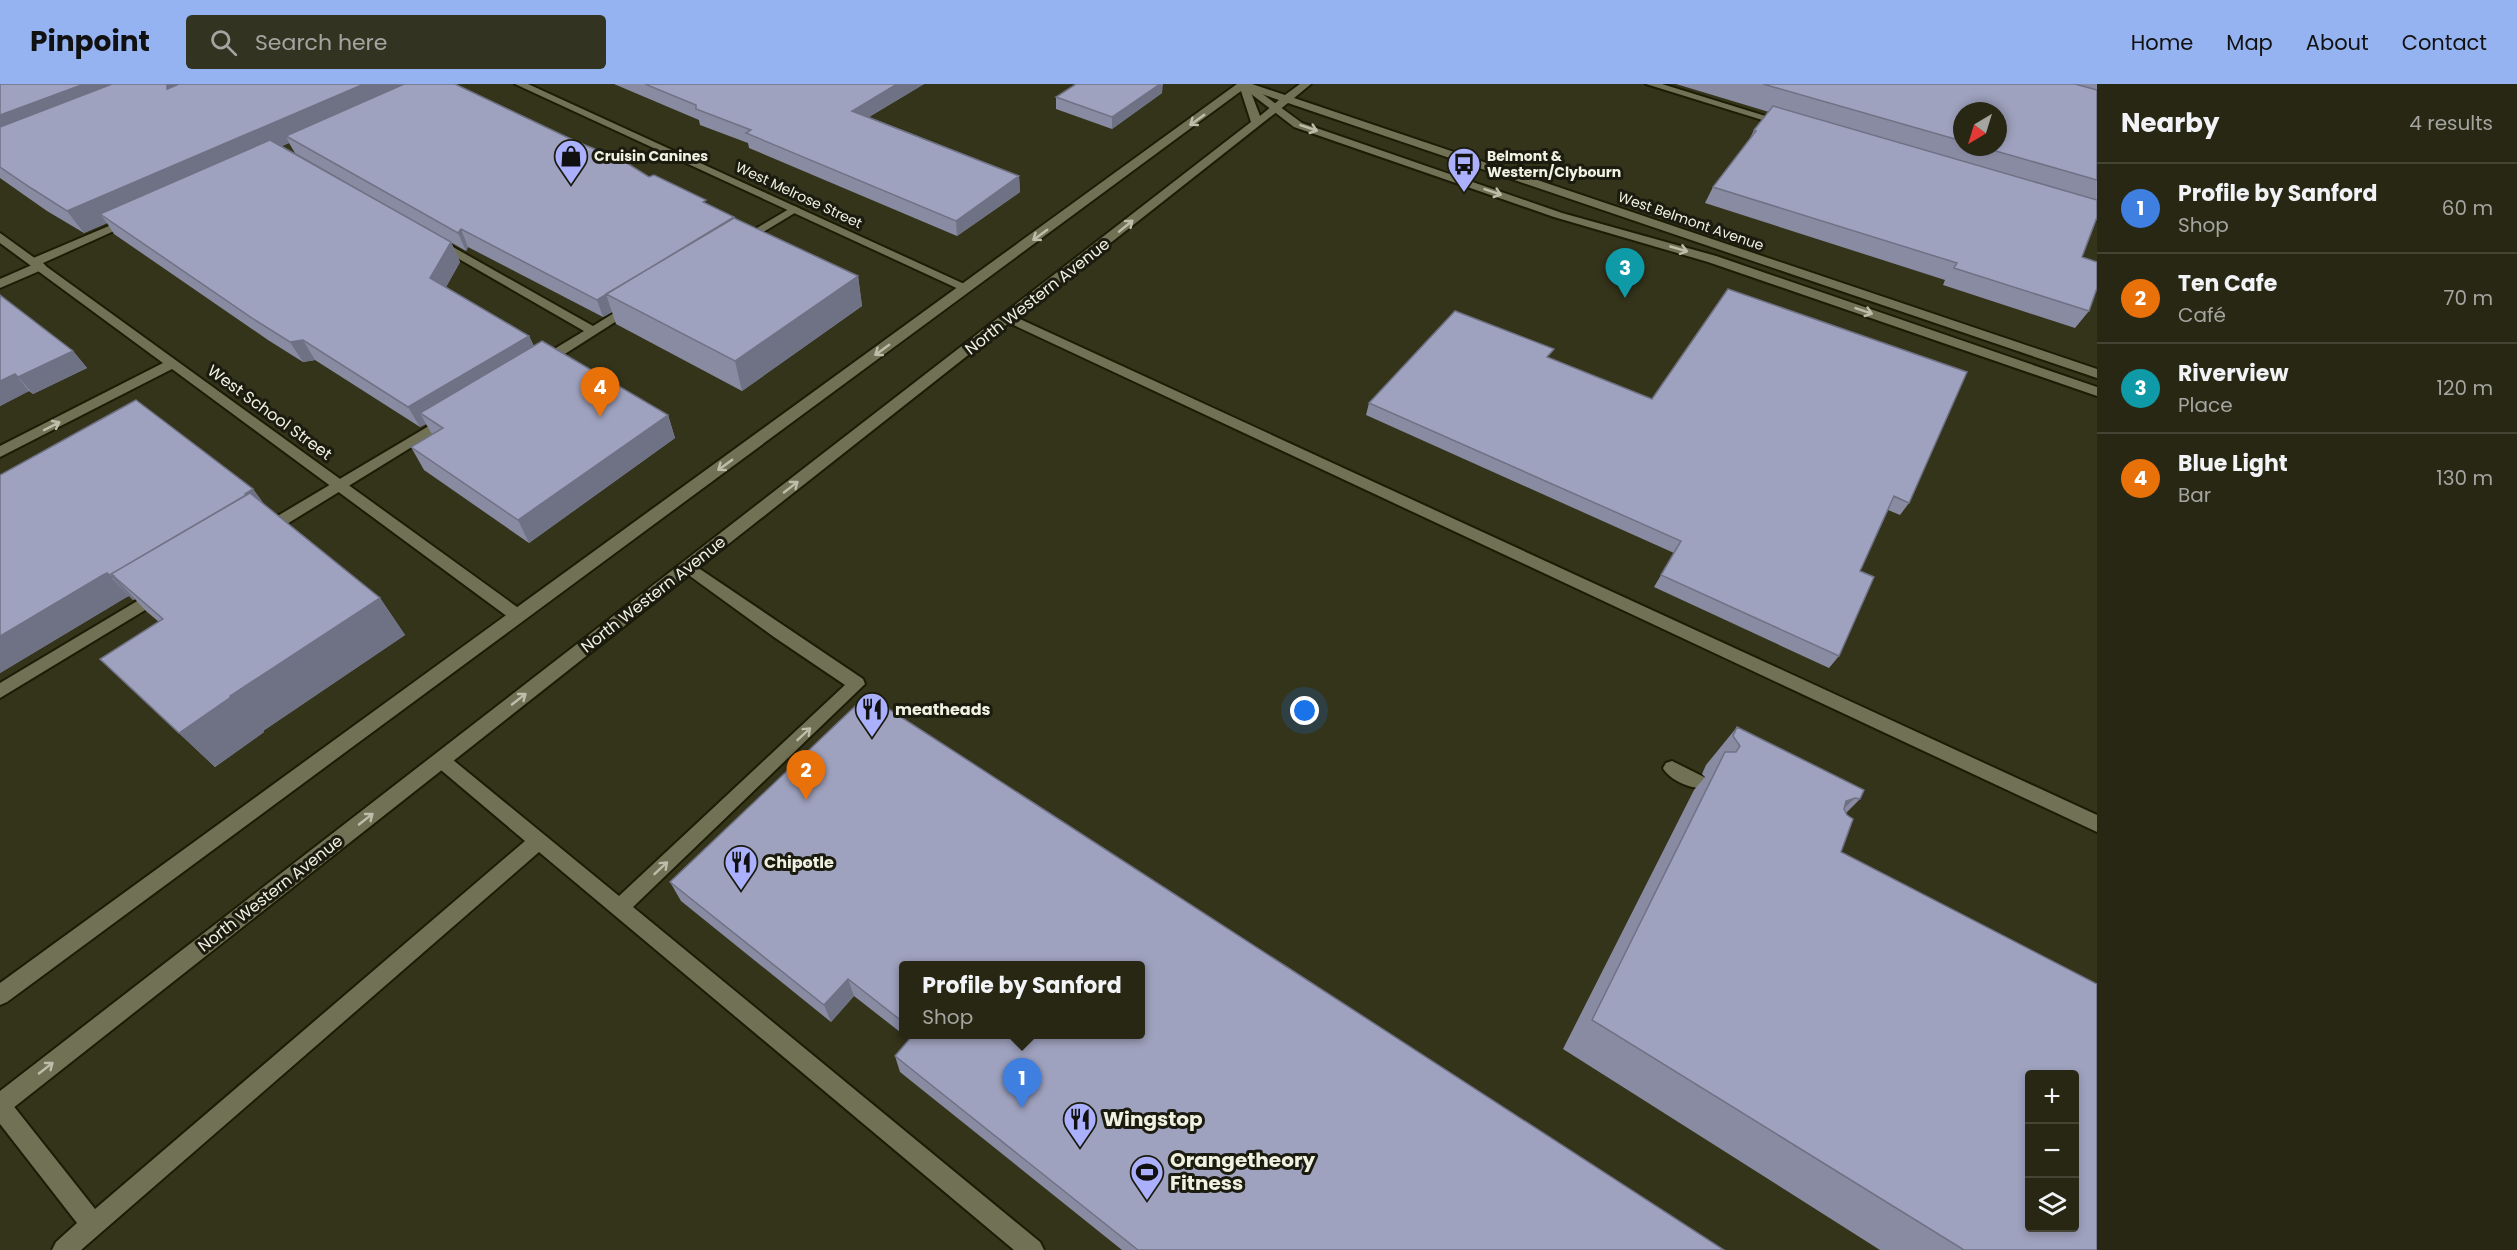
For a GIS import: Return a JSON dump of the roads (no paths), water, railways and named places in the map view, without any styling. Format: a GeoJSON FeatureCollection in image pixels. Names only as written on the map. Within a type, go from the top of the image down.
{"type":"FeatureCollection","features":[{"type":"Feature","properties":{"kind":"main road","name":"West Melrose Street"},"geometry":{"type":"LineString","coordinates":[[520,84],[967,288]]}},
{"type":"Feature","properties":{"kind":"main road"},"geometry":{"type":"LineString","coordinates":[[1243,84],[1298,125],[1558,215],[1712,259],[2097,392]]}},
{"type":"Feature","properties":{"kind":"main road"},"geometry":{"type":"LineString","coordinates":[[1243,84],[1257,123]]}},
{"type":"Feature","properties":{"kind":"main road"},"geometry":{"type":"LineString","coordinates":[[0,994],[1243,84]]}},
{"type":"Feature","properties":{"kind":"main road","name":"West Belmont Avenue"},"geometry":{"type":"LineString","coordinates":[[1243,84],[2097,374]]}},
{"type":"Feature","properties":{"kind":"main road","name":"North Western Avenue"},"geometry":{"type":"LineString","coordinates":[[0,1105],[1306,84]]}},
{"type":"Feature","properties":{"kind":"main road"},"geometry":{"type":"LineString","coordinates":[[1652,84],[1799,128]]}},
{"type":"Feature","properties":{"kind":"main road"},"geometry":{"type":"LineString","coordinates":[[730,248],[794,209]]}},
{"type":"Feature","properties":{"kind":"main road"},"geometry":{"type":"LineString","coordinates":[[0,284],[141,215]]}},
{"type":"Feature","properties":{"kind":"main road"},"geometry":{"type":"LineString","coordinates":[[427,236],[593,331]]}},
{"type":"Feature","properties":{"kind":"main road","name":"West School Street"},"geometry":{"type":"LineString","coordinates":[[0,237],[518,616]]}},
{"type":"Feature","properties":{"kind":"main road"},"geometry":{"type":"LineString","coordinates":[[524,373],[642,301]]}},
{"type":"Feature","properties":{"kind":"main road"},"geometry":{"type":"LineString","coordinates":[[1009,318],[2097,824]]}},
{"type":"Feature","properties":{"kind":"main road"},"geometry":{"type":"LineString","coordinates":[[0,453],[173,363]]}},
{"type":"Feature","properties":{"kind":"main road"},"geometry":{"type":"LineString","coordinates":[[254,537],[465,409]]}},
{"type":"Feature","properties":{"kind":"main road"},"geometry":{"type":"LineString","coordinates":[[618,908],[857,684],[780,633],[688,567]]}},
{"type":"Feature","properties":{"kind":"main road"},"geometry":{"type":"LineString","coordinates":[[0,691],[173,586]]}},
{"type":"Feature","properties":{"kind":"main road"},"geometry":{"type":"LineString","coordinates":[[441,760],[1032,1250]]}},
{"type":"Feature","properties":{"kind":"main road"},"geometry":{"type":"LineString","coordinates":[[1672,768],[1698,782]]}},
{"type":"Feature","properties":{"kind":"main road"},"geometry":{"type":"LineString","coordinates":[[64,1250],[538,841]]}},
{"type":"Feature","properties":{"kind":"main road"},"geometry":{"type":"LineString","coordinates":[[0,1105],[93,1226]]}},
{"type":"Feature","properties":{"kind":"place","name":"Cruisin Canines"},"geometry":{"type":"Point","coordinates":[571,185]}},
{"type":"Feature","properties":{"kind":"place","name":"Belmont & Western/Clybourn"},"geometry":{"type":"Point","coordinates":[1464,193]}},
{"type":"Feature","properties":{"kind":"place","name":"Riverview"},"geometry":{"type":"Point","coordinates":[1625,298]}},
{"type":"Feature","properties":{"kind":"place","name":"Blue Light"},"geometry":{"type":"Point","coordinates":[600,417]}},
{"type":"Feature","properties":{"kind":"place","name":"meatheads"},"geometry":{"type":"Point","coordinates":[872,738]}},
{"type":"Feature","properties":{"kind":"place","name":"Ten Cafe"},"geometry":{"type":"Point","coordinates":[806,800]}},
{"type":"Feature","properties":{"kind":"place","name":"Chipotle"},"geometry":{"type":"Point","coordinates":[741,891]}},
{"type":"Feature","properties":{"kind":"place","name":"Profile by Sanford"},"geometry":{"type":"Point","coordinates":[1022,1108]}},
{"type":"Feature","properties":{"kind":"place","name":"Wingstop"},"geometry":{"type":"Point","coordinates":[1080,1148]}},
{"type":"Feature","properties":{"kind":"place","name":"Orangetheory Fitness"},"geometry":{"type":"Point","coordinates":[1147,1201]}}]}
